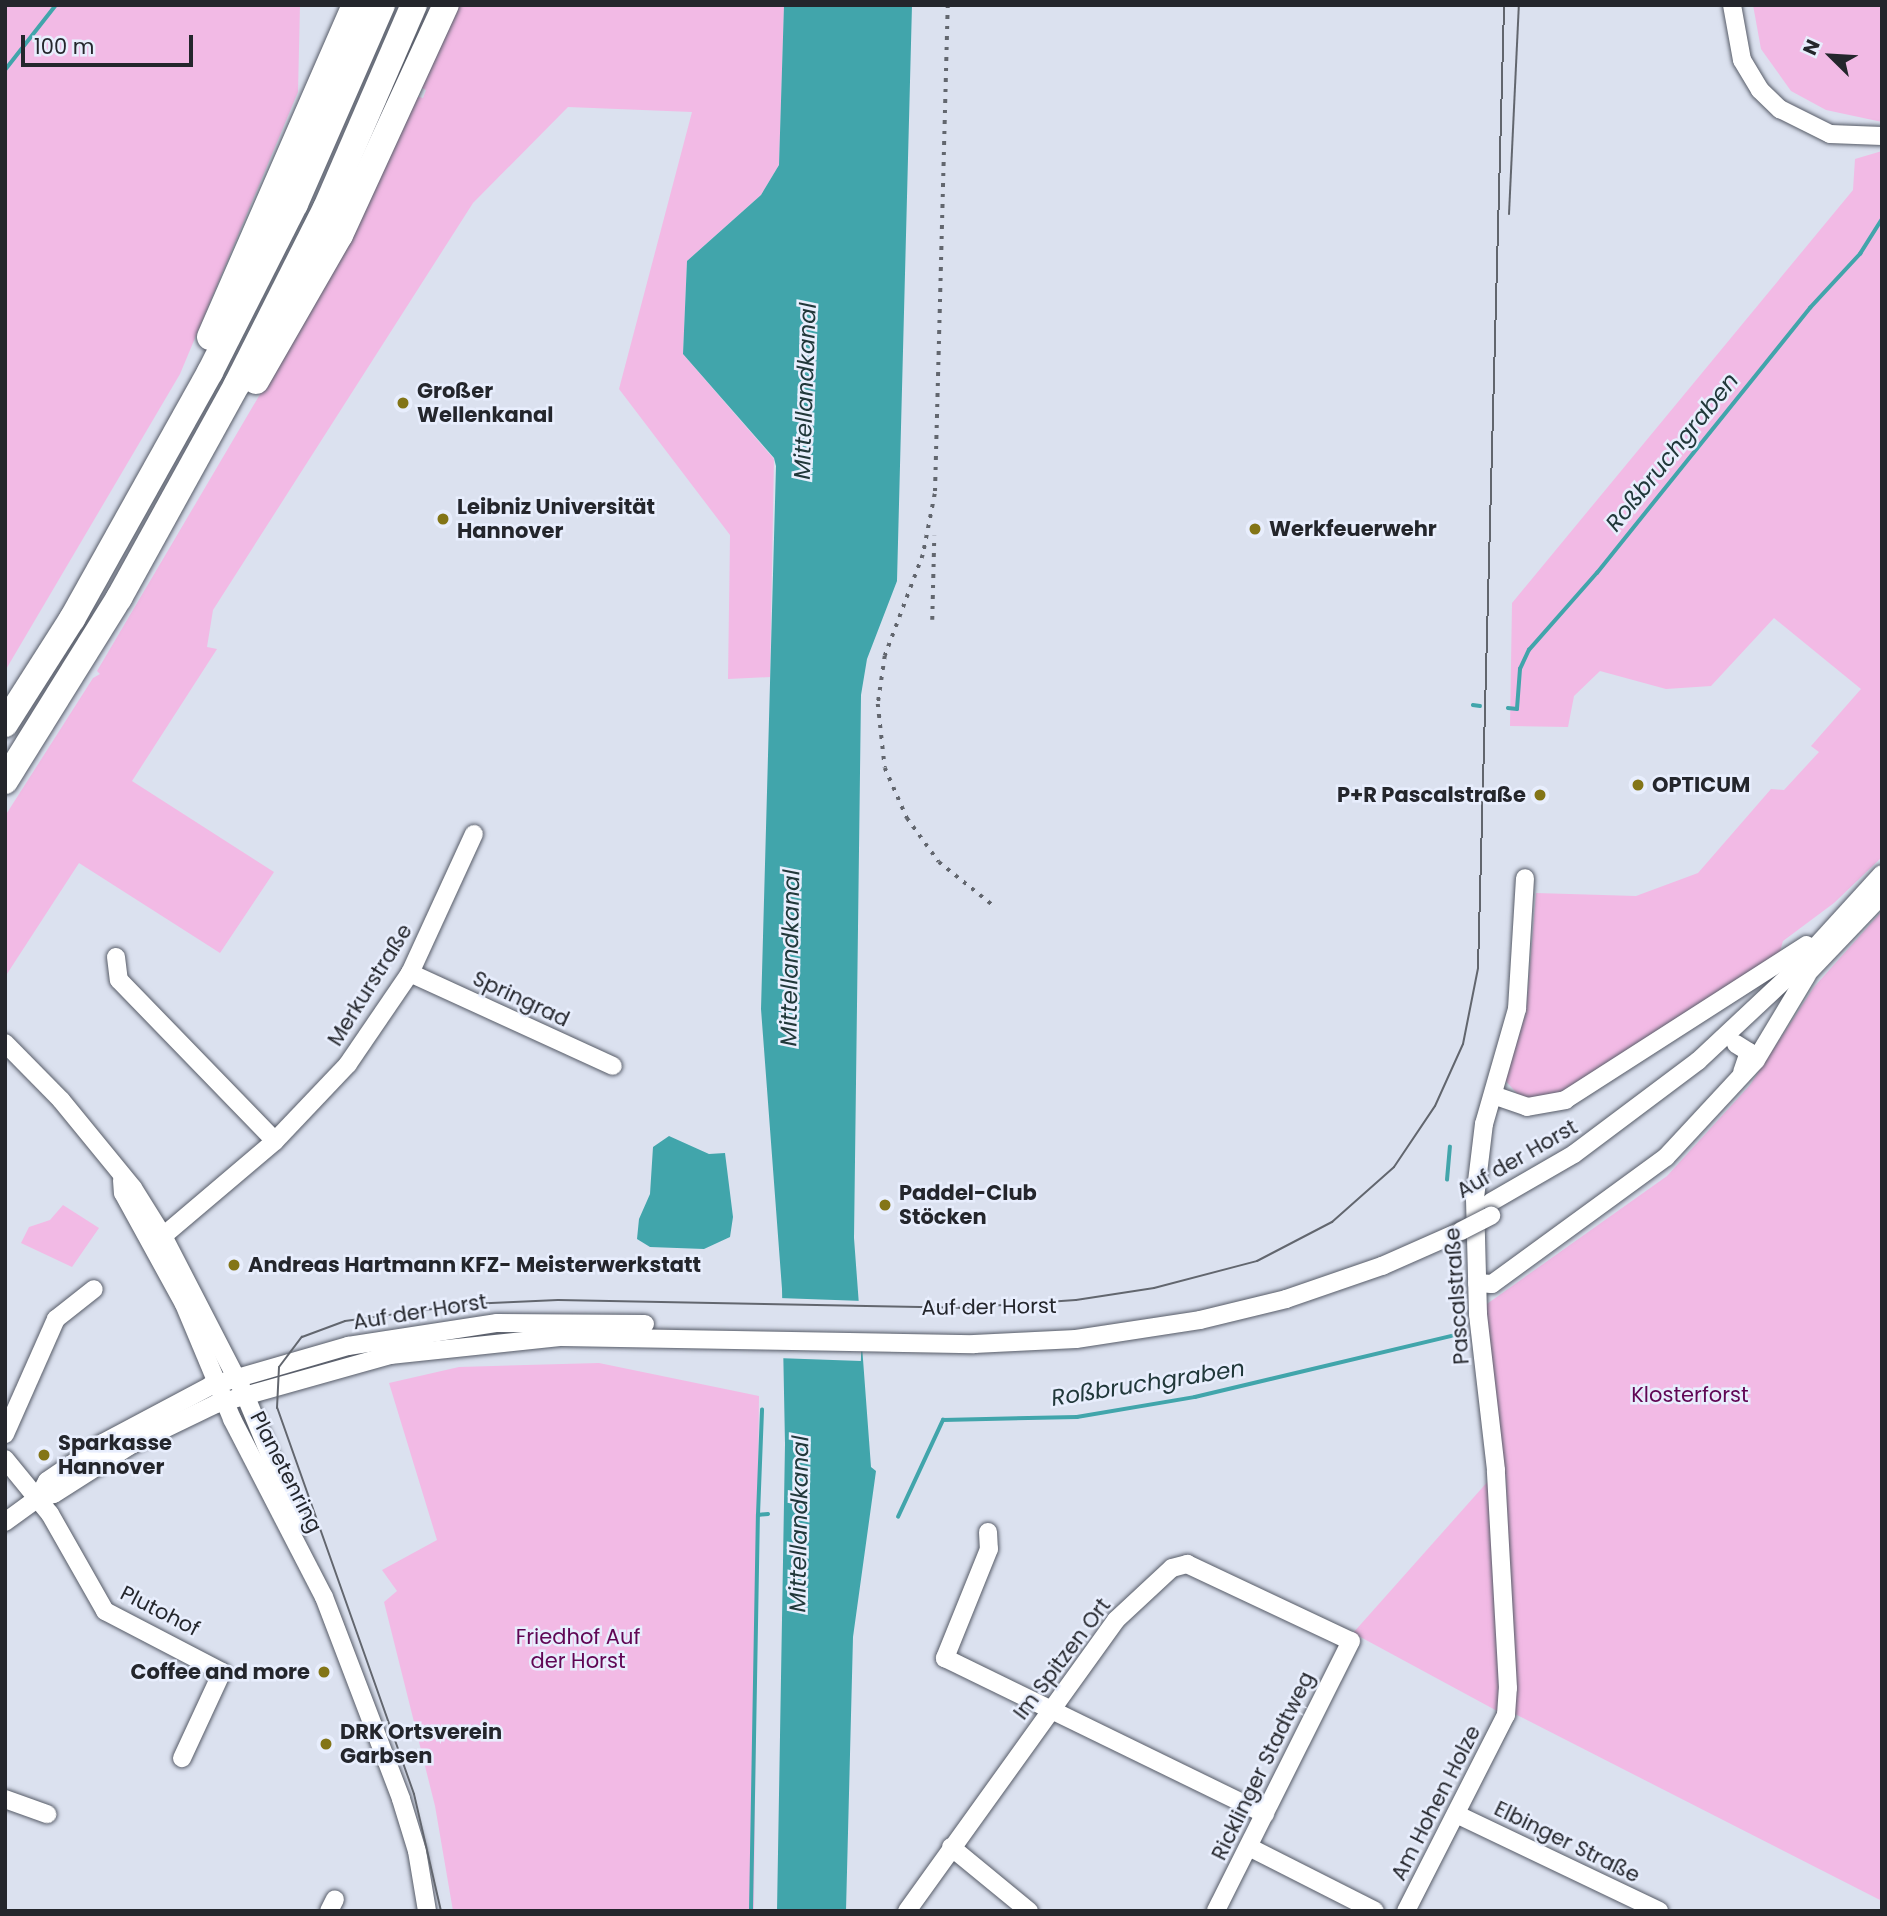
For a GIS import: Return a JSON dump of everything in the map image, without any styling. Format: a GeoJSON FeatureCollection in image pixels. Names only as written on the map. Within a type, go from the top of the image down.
{"type":"FeatureCollection","features":[{"type":"Feature","properties":{"kind":"highway"},"geometry":{"type":"LineString","coordinates":[[311,108],[333,35],[334,5]]}},
{"type":"Feature","properties":{"kind":"highway"},"geometry":{"type":"LineString","coordinates":[[139,503],[355,5]]}},
{"type":"Feature","properties":{"kind":"highway"},"geometry":{"type":"LineString","coordinates":[[5,724],[139,503],[271,254],[382,5]]}},
{"type":"Feature","properties":{"kind":"highway"},"geometry":{"type":"LineString","coordinates":[[5,781],[175,497],[326,208],[414,5]]}},
{"type":"Feature","properties":{"kind":"highway"},"geometry":{"type":"LineString","coordinates":[[175,497],[232,419],[298,313],[345,223],[425,52],[444,5]]}},
{"type":"Feature","properties":{"kind":"street"},"geometry":{"type":"LineString","coordinates":[[1732,5],[1742,60],[1774,104],[1820,131],[1855,138],[1882,136]]}},
{"type":"Feature","properties":{"kind":"street","name":"Merkurstraße"},"geometry":{"type":"LineString","coordinates":[[158,1240],[275,1141],[348,1064],[410,973],[474,834]]}},
{"type":"Feature","properties":{"kind":"street","name":"Auf der Horst"},"geometry":{"type":"LineString","coordinates":[[1491,1209],[1574,1154],[1673,1082],[1791,974],[1882,874]]}},
{"type":"Feature","properties":{"kind":"street","name":"Pascalstraße"},"geometry":{"type":"LineString","coordinates":[[1506,1715],[1508,1688],[1496,1471],[1476,1283],[1475,1198],[1493,1095],[1517,1009],[1525,878]]}},
{"type":"Feature","properties":{"kind":"street","name":"Auf der Horst"},"geometry":{"type":"LineString","coordinates":[[38,1498],[47,1481],[103,1443],[219,1384],[348,1346],[497,1323],[873,1337],[1027,1331],[1200,1309],[1310,1279],[1461,1225],[1640,1123],[1736,1044],[1809,973],[1882,895]]}},
{"type":"Feature","properties":{"kind":"street","name":"Auf der Horst"},"geometry":{"type":"LineString","coordinates":[[1493,1095],[1527,1107],[1565,1100],[1776,968],[1855,906]]}},
{"type":"Feature","properties":{"kind":"street"},"geometry":{"type":"LineString","coordinates":[[116,957],[119,980],[275,1141]]}},
{"type":"Feature","properties":{"kind":"street","name":"Springrad"},"geometry":{"type":"LineString","coordinates":[[410,973],[613,1066]]}},
{"type":"Feature","properties":{"kind":"street","name":"Auf der Horst"},"geometry":{"type":"LineString","coordinates":[[1476,1283],[1492,1283],[1637,1181],[1690,1135],[1740,1078],[1809,973]]}},
{"type":"Feature","properties":{"kind":"street"},"geometry":{"type":"LineString","coordinates":[[5,1043],[61,1100],[122,1180],[122,1193],[158,1240]]}},
{"type":"Feature","properties":{"kind":"street"},"geometry":{"type":"LineString","coordinates":[[1736,1044],[1749,1052],[1740,1078]]}},
{"type":"Feature","properties":{"kind":"street","name":"Planetenring"},"geometry":{"type":"LineString","coordinates":[[158,1240],[246,1397],[281,1477],[316,1580],[401,1800],[417,1851],[427,1911]]}},
{"type":"Feature","properties":{"kind":"street","name":"Planetenring"},"geometry":{"type":"LineString","coordinates":[[158,1240],[225,1402],[316,1580]]}},
{"type":"Feature","properties":{"kind":"street"},"geometry":{"type":"LineString","coordinates":[[5,1434],[56,1319],[94,1289]]}},
{"type":"Feature","properties":{"kind":"street","name":"Auf der Horst"},"geometry":{"type":"LineString","coordinates":[[5,1522],[38,1498],[54,1494],[129,1446],[225,1402],[350,1364],[482,1343],[629,1336],[764,1334]]}},
{"type":"Feature","properties":{"kind":"street"},"geometry":{"type":"LineString","coordinates":[[5,1459],[38,1498]]}},
{"type":"Feature","properties":{"kind":"street","name":"Plutohof"},"geometry":{"type":"LineString","coordinates":[[38,1498],[105,1611],[222,1672],[182,1758]]}},
{"type":"Feature","properties":{"kind":"street"},"geometry":{"type":"LineString","coordinates":[[988,1532],[989,1549],[945,1658],[1265,1814]]}},
{"type":"Feature","properties":{"kind":"street","name":"Im Spitzen Ort"},"geometry":{"type":"LineString","coordinates":[[907,1911],[1116,1620],[1179,1564],[1194,1565],[1350,1641]]}},
{"type":"Feature","properties":{"kind":"street","name":"Ricklinger Stadtweg"},"geometry":{"type":"LineString","coordinates":[[1216,1911],[1350,1641]]}},
{"type":"Feature","properties":{"kind":"street","name":"Am Hohen Holze"},"geometry":{"type":"LineString","coordinates":[[1406,1911],[1506,1715]]}},
{"type":"Feature","properties":{"kind":"street"},"geometry":{"type":"LineString","coordinates":[[5,1799],[47,1814]]}},
{"type":"Feature","properties":{"kind":"street","name":"Elbinger Straße"},"geometry":{"type":"LineString","coordinates":[[1456,1814],[1658,1911]]}},
{"type":"Feature","properties":{"kind":"street"},"geometry":{"type":"LineString","coordinates":[[951,1847],[1029,1911]]}},
{"type":"Feature","properties":{"kind":"street"},"geometry":{"type":"LineString","coordinates":[[1249,1847],[1375,1911]]}},
{"type":"Feature","properties":{"kind":"green space"},"geometry":{"type":"Polygon","coordinates":[[[5,5],[300,5],[298,92],[180,374],[5,671],[5,5]]]}},
{"type":"Feature","properties":{"kind":"green space"},"geometry":{"type":"Polygon","coordinates":[[[455,5],[784,5],[779,165],[761,195],[687,261],[683,354],[774,459],[770,677],[728,679],[730,535],[619,389],[692,112],[568,107],[473,203],[213,610],[207,647],[217,649],[132,781],[274,872],[220,953],[79,863],[5,977],[5,816],[93,678],[100,674],[97,671],[292,340],[416,96],[423,98],[426,90],[420,87],[455,5]]]}},
{"type":"Feature","properties":{"kind":"green space"},"geometry":{"type":"Polygon","coordinates":[[[1753,5],[1882,5],[1882,122],[1826,110],[1791,91],[1761,49],[1753,5]]]}},
{"type":"Feature","properties":{"kind":"green space"},"geometry":{"type":"Polygon","coordinates":[[[1882,151],[1882,857],[1834,903],[1783,941],[1779,955],[1551,1101],[1521,1098],[1505,1080],[1526,1013],[1536,893],[1636,896],[1698,873],[1771,789],[1784,790],[1819,752],[1811,746],[1861,689],[1774,618],[1711,686],[1666,689],[1600,671],[1574,696],[1568,727],[1510,726],[1512,603],[1853,190],[1855,159],[1882,151]]]}},
{"type":"Feature","properties":{"kind":"green space","name":"Klosterforst"},"geometry":{"type":"Polygon","coordinates":[[[1882,911],[1882,1901],[1515,1714],[1506,1480],[1484,1306],[1667,1176],[1750,1085],[1814,987],[1882,911]]]}},
{"type":"Feature","properties":{"kind":"green space"},"geometry":{"type":"Polygon","coordinates":[[[63,1205],[99,1228],[72,1267],[21,1243],[29,1227],[50,1220],[63,1205]]]}},
{"type":"Feature","properties":{"kind":"green space","name":"Friedhof Auf der Horst"},"geometry":{"type":"Polygon","coordinates":[[[599,1363],[759,1396],[754,1911],[453,1911],[435,1806],[384,1602],[397,1591],[382,1570],[437,1540],[389,1383],[459,1367],[599,1363]]]}},
{"type":"Feature","properties":{"kind":"green space"},"geometry":{"type":"Polygon","coordinates":[[[1498,1470],[1499,1712],[1353,1633],[1498,1470]]]}},
{"type":"Feature","properties":{"kind":"water","name":"Mittellandkanal"},"geometry":{"type":"Polygon","coordinates":[[[784,5],[912,5],[897,581],[867,659],[861,695],[854,1238],[871,1467],[876,1471],[853,1637],[846,1911],[777,1911],[785,1444],[782,1289],[761,1009],[776,466],[774,458],[683,354],[687,261],[761,195],[779,165],[784,5]]]}},
{"type":"Feature","properties":{"kind":"water"},"geometry":{"type":"Polygon","coordinates":[[[669,1136],[709,1154],[725,1153],[733,1217],[730,1237],[704,1249],[650,1247],[637,1239],[639,1219],[650,1194],[653,1147],[669,1136]]]}},
{"type":"Feature","properties":{"kind":"pier"},"geometry":{"type":"Polygon","coordinates":[[[779,1298],[863,1301],[861,1361],[777,1358],[779,1298]]]}},
{"type":"Feature","properties":{"kind":"waterway"},"geometry":{"type":"LineString","coordinates":[[5,70],[56,5]]}},
{"type":"Feature","properties":{"kind":"waterway","name":"Roßbruchgraben"},"geometry":{"type":"LineString","coordinates":[[1508,708],[1517,709],[1520,669],[1529,650],[1597,573],[1810,308],[1860,254],[1882,219]]}},
{"type":"Feature","properties":{"kind":"waterway","name":"Roßbruchgraben"},"geometry":{"type":"LineString","coordinates":[[1473,705],[1480,706]]}},
{"type":"Feature","properties":{"kind":"waterway","name":"Roßbruchgraben"},"geometry":{"type":"LineString","coordinates":[[1447,1180],[1450,1147]]}},
{"type":"Feature","properties":{"kind":"waterway","name":"Roßbruchgraben"},"geometry":{"type":"LineString","coordinates":[[898,1517],[943,1420],[1077,1417],[1195,1397],[1459,1334]]}},
{"type":"Feature","properties":{"kind":"waterway"},"geometry":{"type":"LineString","coordinates":[[758,1515],[762,1410]]}},
{"type":"Feature","properties":{"kind":"waterway"},"geometry":{"type":"LineString","coordinates":[[751,1911],[758,1515],[768,1514]]}},
{"type":"Feature","properties":{"kind":"tram line"},"geometry":{"type":"LineString","coordinates":[[441,1911],[414,1794],[277,1408],[279,1367],[302,1337],[345,1321],[469,1304],[558,1300],[960,1308],[1076,1300],[1154,1288],[1257,1261],[1332,1222],[1394,1167],[1435,1106],[1463,1044],[1478,968],[1504,5]]}},
{"type":"Feature","properties":{"kind":"tram line"},"geometry":{"type":"LineString","coordinates":[[1509,214],[1519,5]]}},
{"type":"Feature","properties":{"kind":"railway"},"geometry":{"type":"LineString","coordinates":[[948,5],[935,494],[923,555],[885,656],[878,704],[885,768],[907,818],[939,862],[995,907]]}},
{"type":"Feature","properties":{"kind":"railway"},"geometry":{"type":"LineString","coordinates":[[932,620],[934,536]]}},
{"type":"Feature","properties":{"kind":"place","name":"Großer Wellenkanal"},"geometry":{"type":"Point","coordinates":[403,403]}},
{"type":"Feature","properties":{"kind":"place","name":"Leibniz Universität Hannover"},"geometry":{"type":"Point","coordinates":[443,519]}},
{"type":"Feature","properties":{"kind":"place","name":"Werkfeuerwehr"},"geometry":{"type":"Point","coordinates":[1255,529]}},
{"type":"Feature","properties":{"kind":"place","name":"OPTICUM"},"geometry":{"type":"Point","coordinates":[1638,785]}},
{"type":"Feature","properties":{"kind":"place","name":"P+R Pascalstraße"},"geometry":{"type":"Point","coordinates":[1540,795]}},
{"type":"Feature","properties":{"kind":"place","name":"Paddel-Club Stöcken"},"geometry":{"type":"Point","coordinates":[885,1205]}},
{"type":"Feature","properties":{"kind":"place","name":"Andreas Hartmann KFZ- Meisterwerkstatt"},"geometry":{"type":"Point","coordinates":[234,1265]}},
{"type":"Feature","properties":{"kind":"place","name":"Sparkasse Hannover"},"geometry":{"type":"Point","coordinates":[44,1455]}},
{"type":"Feature","properties":{"kind":"place","name":"Coffee and more"},"geometry":{"type":"Point","coordinates":[324,1672]}},
{"type":"Feature","properties":{"kind":"place","name":"DRK Ortsverein Garbsen"},"geometry":{"type":"Point","coordinates":[326,1744]}}]}
